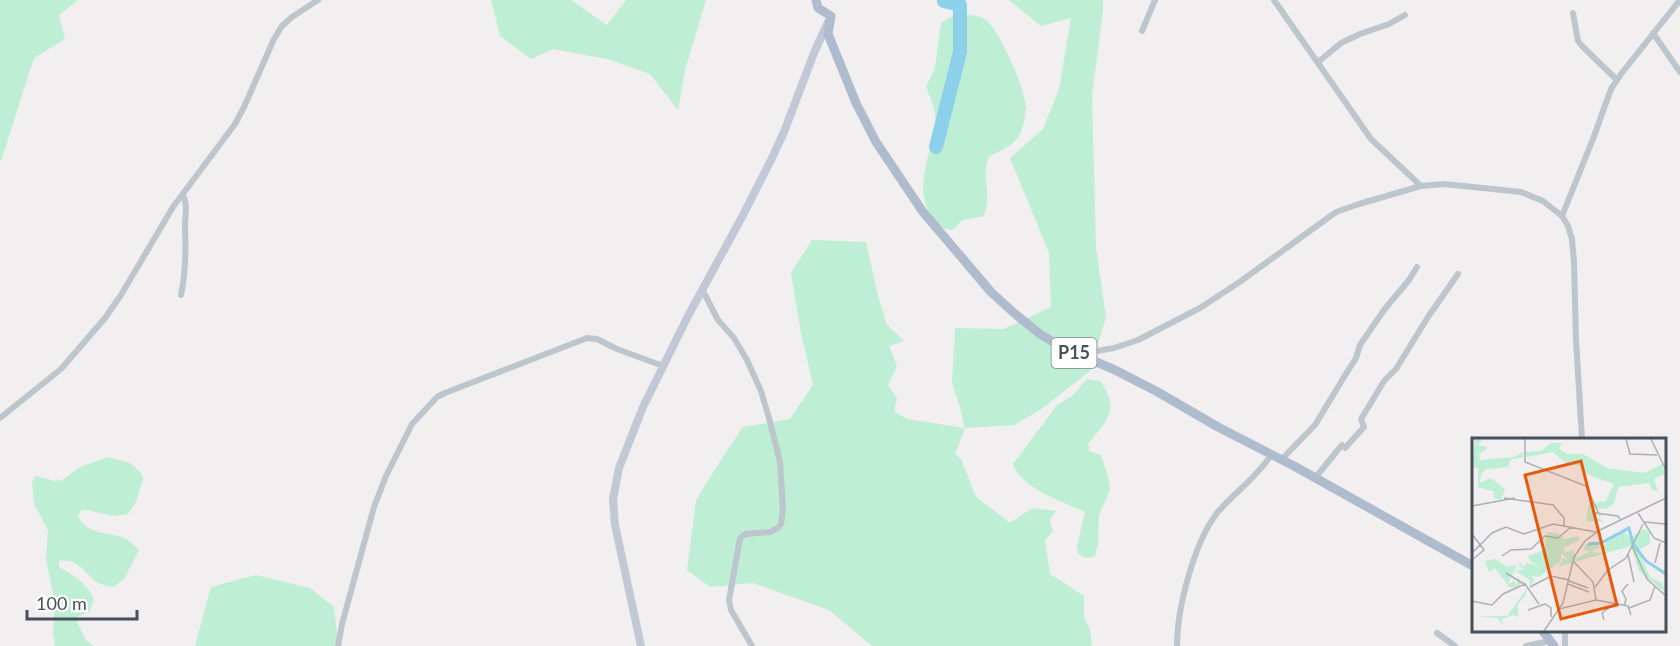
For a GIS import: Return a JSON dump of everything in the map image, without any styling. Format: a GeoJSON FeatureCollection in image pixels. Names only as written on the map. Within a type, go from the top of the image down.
{"type":"FeatureCollection","features":[{"type":"Feature","properties":{"kind":"main road"},"geometry":{"type":"LineString","coordinates":[[816,0],[818,8],[831,16]]}},
{"type":"Feature","properties":{"kind":"main road","name":"P15"},"geometry":{"type":"LineString","coordinates":[[831,16],[828,34],[856,103],[876,142],[919,206],[1000,301],[1040,334],[1063,348],[1125,375],[1176,402],[1218,428],[1315,478],[1472,565]]}},
{"type":"Feature","properties":{"kind":"main road"},"geometry":{"type":"LineString","coordinates":[[1543,631],[1552,644]]}},
{"type":"Feature","properties":{"kind":"street"},"geometry":{"type":"LineString","coordinates":[[0,418],[61,369],[90,337],[121,295],[173,207],[235,124],[282,26],[318,0]]}},
{"type":"Feature","properties":{"kind":"street"},"geometry":{"type":"LineString","coordinates":[[1142,31],[1155,0]]}},
{"type":"Feature","properties":{"kind":"street"},"geometry":{"type":"LineString","coordinates":[[1274,0],[1371,139],[1421,186]]}},
{"type":"Feature","properties":{"kind":"street"},"geometry":{"type":"LineString","coordinates":[[1562,216],[1616,79],[1680,0]]}},
{"type":"Feature","properties":{"kind":"street"},"geometry":{"type":"LineString","coordinates":[[1573,13],[1578,41],[1616,79]]}},
{"type":"Feature","properties":{"kind":"street"},"geometry":{"type":"LineString","coordinates":[[1318,62],[1341,43],[1389,24],[1405,15]]}},
{"type":"Feature","properties":{"kind":"street"},"geometry":{"type":"LineString","coordinates":[[641,646],[615,525],[613,499],[616,477],[643,407],[775,151],[831,16]]}},
{"type":"Feature","properties":{"kind":"street"},"geometry":{"type":"LineString","coordinates":[[1653,33],[1680,72]]}},
{"type":"Feature","properties":{"kind":"street"},"geometry":{"type":"LineString","coordinates":[[1078,355],[1114,348],[1138,340],[1200,308],[1336,212],[1421,186],[1444,184],[1521,192],[1543,201],[1562,216],[1572,239],[1582,438]]}},
{"type":"Feature","properties":{"kind":"street"},"geometry":{"type":"LineString","coordinates":[[181,295],[186,265],[187,210],[183,194]]}},
{"type":"Feature","properties":{"kind":"street"},"geometry":{"type":"LineString","coordinates":[[1281,460],[1315,425],[1356,358],[1360,345],[1417,267]]}},
{"type":"Feature","properties":{"kind":"street"},"geometry":{"type":"LineString","coordinates":[[1315,478],[1342,445],[1345,448],[1364,427],[1361,419],[1384,381],[1396,369],[1458,274]]}},
{"type":"Feature","properties":{"kind":"street"},"geometry":{"type":"LineString","coordinates":[[702,289],[718,320],[734,338],[747,360],[761,391],[780,462],[783,520],[774,531],[745,534],[740,538],[729,600],[731,610],[752,646]]}},
{"type":"Feature","properties":{"kind":"street"},"geometry":{"type":"LineString","coordinates":[[338,646],[369,525],[386,477],[412,424],[437,397],[587,338],[597,339],[663,366]]}},
{"type":"Feature","properties":{"kind":"street"},"geometry":{"type":"LineString","coordinates":[[1177,646],[1184,594],[1200,542],[1217,514],[1271,455]]}},
{"type":"Feature","properties":{"kind":"street"},"geometry":{"type":"LineString","coordinates":[[1437,633],[1455,646]]}},
{"type":"Feature","properties":{"kind":"street"},"geometry":{"type":"LineString","coordinates":[[1526,646],[1552,644]]}},
{"type":"Feature","properties":{"kind":"green space"},"geometry":{"type":"Polygon","coordinates":[[[0,0],[78,0],[59,15],[65,39],[34,58],[1,161],[0,160],[0,0]]]}},
{"type":"Feature","properties":{"kind":"green space"},"geometry":{"type":"Polygon","coordinates":[[[491,0],[571,0],[607,25],[626,0],[706,0],[685,70],[678,110],[650,74],[607,59],[553,49],[531,59],[500,36],[491,0]]]}},
{"type":"Feature","properties":{"kind":"green space"},"geometry":{"type":"Polygon","coordinates":[[[1009,0],[1103,0],[1092,95],[1096,247],[1106,317],[1090,371],[1040,410],[1014,425],[965,428],[952,383],[955,328],[1004,329],[1051,307],[1049,253],[1010,158],[1043,129],[1059,89],[1071,18],[1041,26],[1009,0]]]}},
{"type":"Feature","properties":{"kind":"green space"},"geometry":{"type":"Polygon","coordinates":[[[954,15],[979,17],[992,26],[1011,62],[1022,89],[1026,108],[1023,126],[1017,138],[1008,147],[990,157],[986,165],[987,204],[984,216],[963,220],[952,230],[941,227],[933,219],[923,191],[925,171],[936,124],[926,87],[935,68],[941,23],[954,15]]]}},
{"type":"Feature","properties":{"kind":"green space"},"geometry":{"type":"Polygon","coordinates":[[[812,240],[866,242],[887,325],[904,341],[889,346],[897,366],[888,385],[897,398],[894,411],[907,419],[965,428],[955,454],[961,459],[976,497],[1010,523],[1032,508],[1056,511],[1050,520],[1053,531],[1045,540],[1050,574],[1084,596],[1084,617],[1090,629],[1092,646],[872,646],[829,610],[753,583],[710,587],[687,570],[696,500],[743,427],[790,419],[813,385],[791,273],[812,240]]]}},
{"type":"Feature","properties":{"kind":"green space"},"geometry":{"type":"Polygon","coordinates":[[[1087,379],[1100,381],[1110,400],[1109,415],[1088,444],[1089,451],[1101,455],[1110,490],[1099,515],[1095,556],[1088,558],[1078,553],[1077,546],[1085,512],[1054,499],[1025,481],[1013,464],[1057,405],[1072,396],[1087,379]]]}},
{"type":"Feature","properties":{"kind":"green space"},"geometry":{"type":"Polygon","coordinates":[[[108,457],[130,463],[141,473],[143,479],[136,502],[128,514],[114,516],[81,510],[78,516],[88,527],[122,537],[139,550],[124,579],[113,587],[98,583],[77,564],[59,561],[59,567],[84,584],[94,599],[90,611],[79,616],[77,622],[86,640],[94,646],[55,646],[53,633],[55,603],[46,559],[48,530],[34,504],[32,482],[35,476],[55,481],[62,480],[80,467],[108,457]]]}},
{"type":"Feature","properties":{"kind":"green space"},"geometry":{"type":"Polygon","coordinates":[[[256,575],[310,588],[334,607],[338,643],[335,646],[195,646],[211,587],[256,575]]]}},
{"type":"Feature","properties":{"kind":"waterway"},"geometry":{"type":"LineString","coordinates":[[936,147],[960,52],[960,5],[944,0]]}}]}
